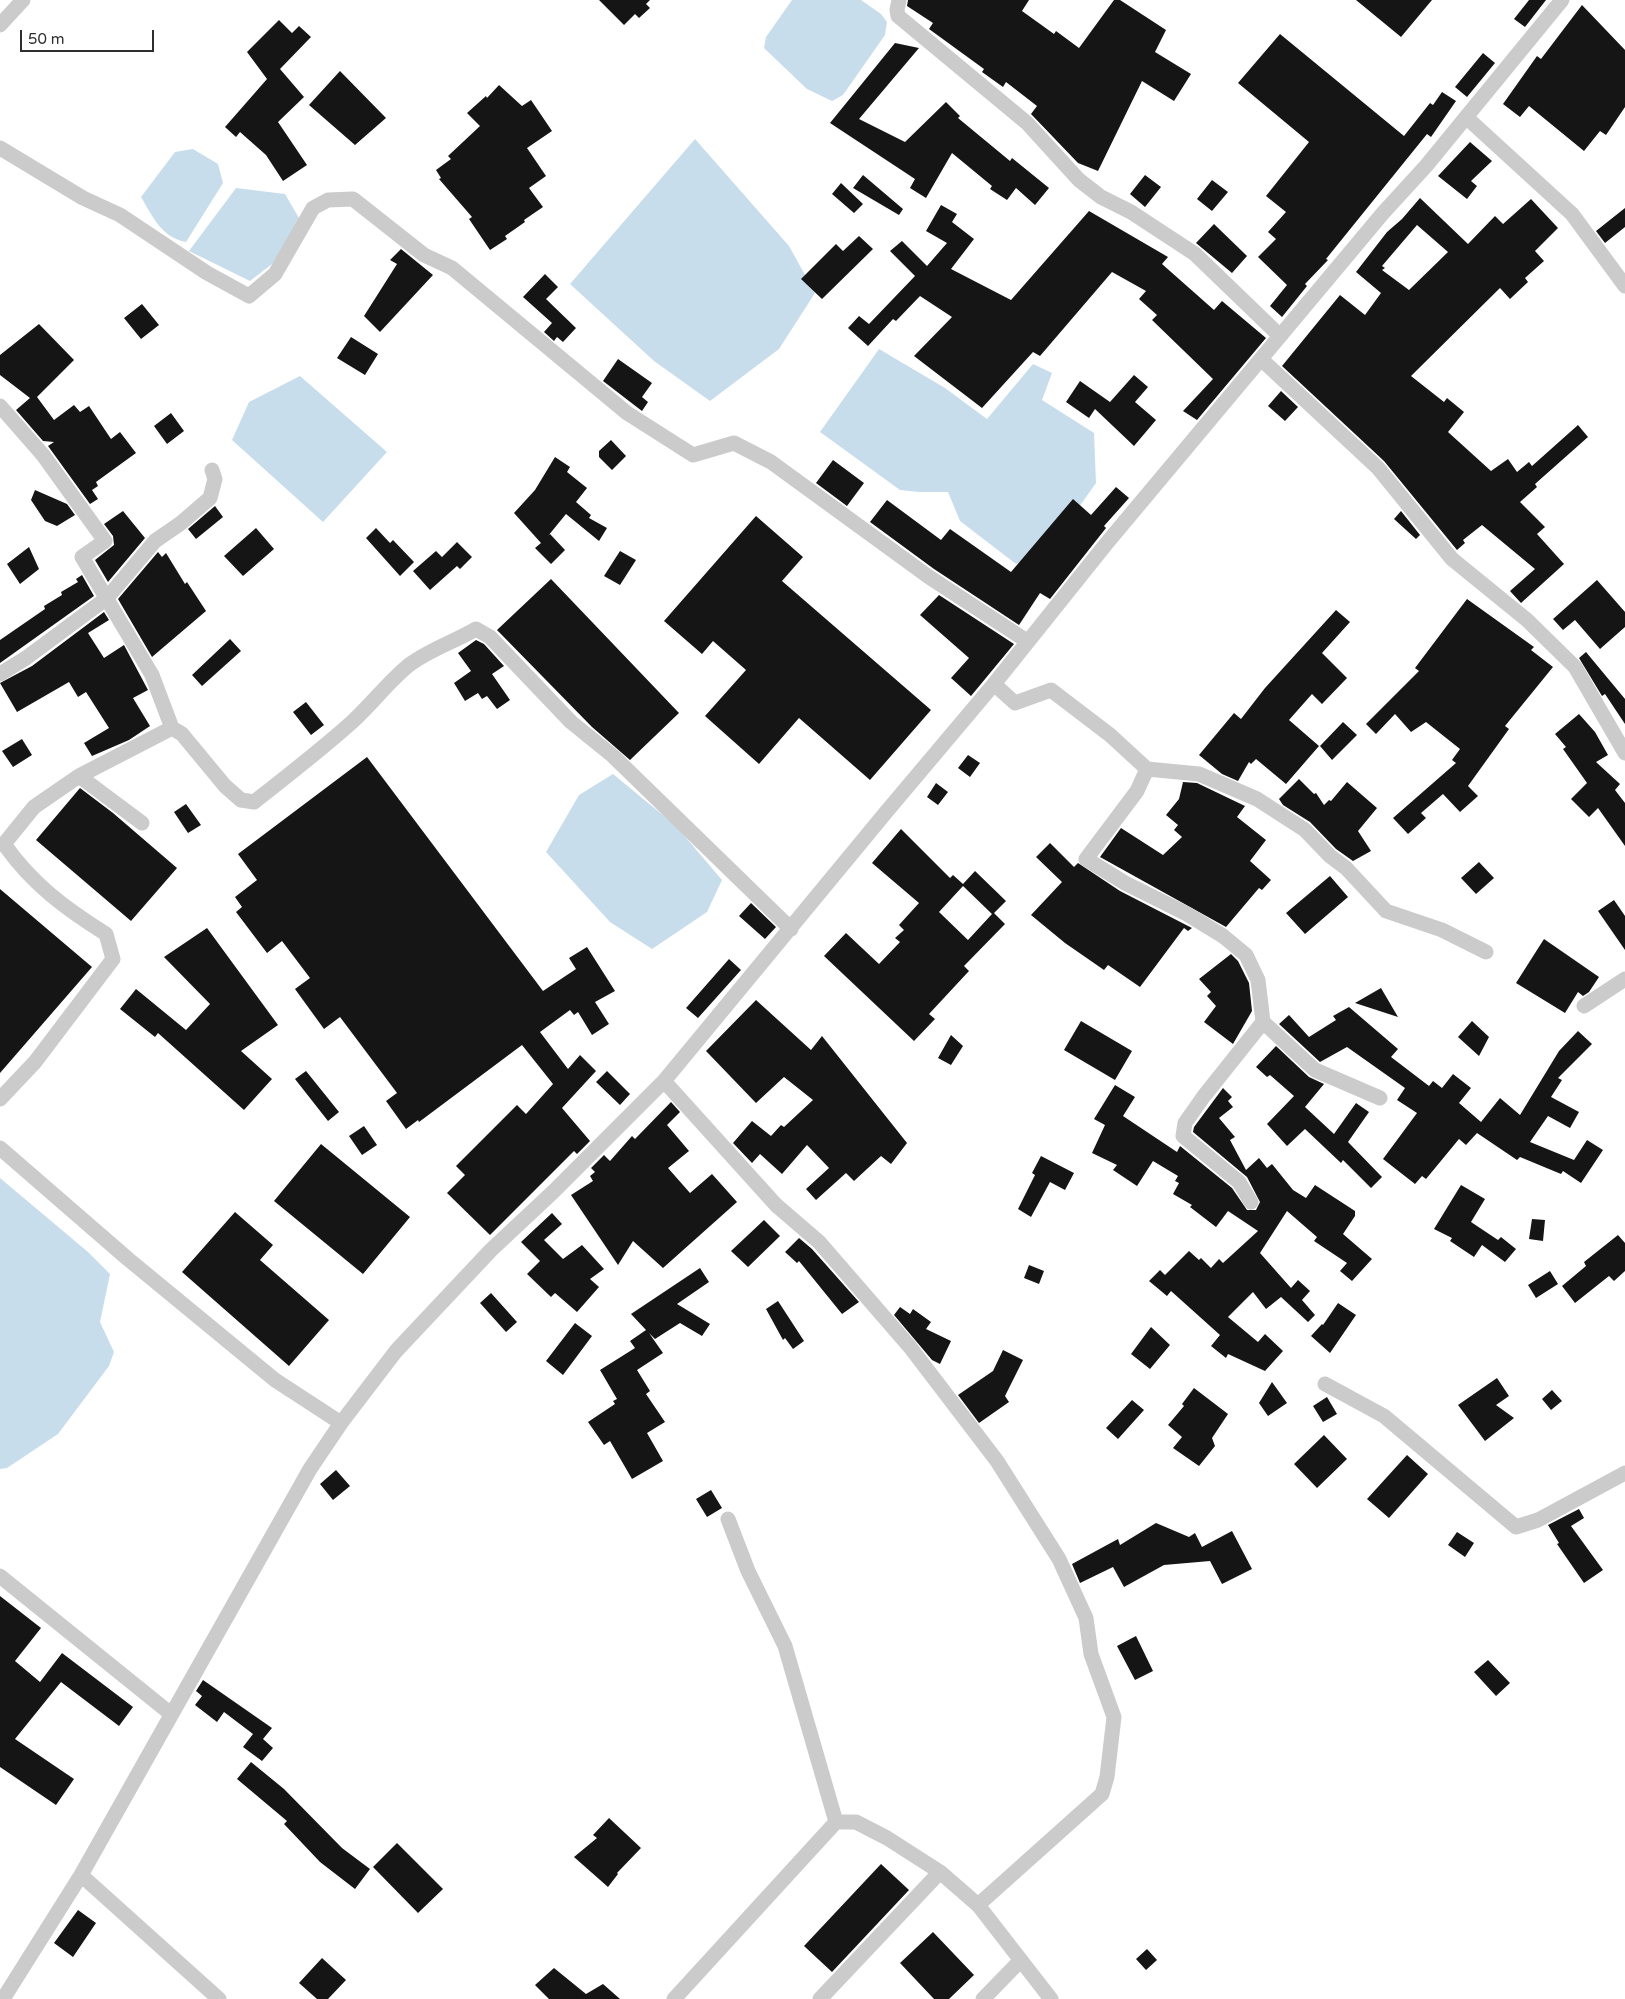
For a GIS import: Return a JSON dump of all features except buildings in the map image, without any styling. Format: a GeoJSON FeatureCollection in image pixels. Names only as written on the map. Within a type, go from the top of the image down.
{"type":"FeatureCollection","features":[{"type":"Feature","properties":{"kind":"street"},"geometry":{"type":"LineString","coordinates":[[0,25],[23,0]]}},
{"type":"Feature","properties":{"kind":"street"},"geometry":{"type":"LineString","coordinates":[[899,0],[896,10],[898,16],[1027,123],[1079,180],[1101,197],[1131,212],[1195,254],[1280,336]]}},
{"type":"Feature","properties":{"kind":"street"},"geometry":{"type":"LineString","coordinates":[[3,1999],[81,1875],[310,1469],[341,1423],[396,1351],[491,1250],[553,1192],[664,1081],[1280,336],[1466,117],[1562,0]]}},
{"type":"Feature","properties":{"kind":"street"},"geometry":{"type":"LineString","coordinates":[[1466,117],[1572,214],[1625,286]]}},
{"type":"Feature","properties":{"kind":"street"},"geometry":{"type":"LineString","coordinates":[[0,148],[83,198],[120,215],[207,273],[249,296],[275,274],[314,208],[328,200],[353,198],[424,255],[452,268],[626,412],[693,455],[734,443],[771,462],[929,577],[1028,640]]}},
{"type":"Feature","properties":{"kind":"street"},"geometry":{"type":"LineString","coordinates":[[1261,359],[1378,468],[1452,559],[1527,620],[1575,667],[1625,753]]}},
{"type":"Feature","properties":{"kind":"street"},"geometry":{"type":"LineString","coordinates":[[0,406],[43,455],[105,541],[82,557],[152,675],[172,728],[182,734],[225,786],[241,800],[254,802],[353,721],[409,665],[429,651],[460,639],[476,629],[490,637],[571,722],[613,756],[791,929]]}},
{"type":"Feature","properties":{"kind":"street"},"geometry":{"type":"LineString","coordinates":[[0,674],[26,658],[107,598],[155,541],[181,523],[210,498],[215,478],[212,470]]}},
{"type":"Feature","properties":{"kind":"street"},"geometry":{"type":"LineString","coordinates":[[994,684],[1015,702],[1051,690],[1110,734],[1148,769],[1200,774],[1257,799],[1305,830],[1330,856],[1346,868],[1386,911],[1442,930],[1486,952]]}},
{"type":"Feature","properties":{"kind":"street"},"geometry":{"type":"LineString","coordinates":[[0,1099],[35,1062],[113,959],[106,934],[65,908],[17,862],[4,844],[34,807],[79,776],[172,728]]}},
{"type":"Feature","properties":{"kind":"street"},"geometry":{"type":"LineString","coordinates":[[1148,769],[1137,791],[1086,859],[1125,883],[1186,914],[1222,936],[1246,955],[1258,980],[1263,1022],[1315,1070],[1380,1098]]}},
{"type":"Feature","properties":{"kind":"street"},"geometry":{"type":"LineString","coordinates":[[79,776],[142,822]]}},
{"type":"Feature","properties":{"kind":"street"},"geometry":{"type":"LineString","coordinates":[[1584,1006],[1625,979]]}},
{"type":"Feature","properties":{"kind":"street"},"geometry":{"type":"LineString","coordinates":[[1251,1202],[1239,1182],[1183,1136],[1185,1123],[1194,1109],[1263,1022]]}},
{"type":"Feature","properties":{"kind":"street"},"geometry":{"type":"LineString","coordinates":[[664,1081],[776,1205],[819,1242],[910,1347],[997,1461],[1059,1559],[1086,1618],[1091,1654],[1114,1717],[1107,1777],[1102,1794],[978,1905]]}},
{"type":"Feature","properties":{"kind":"street"},"geometry":{"type":"LineString","coordinates":[[0,1148],[128,1259],[275,1380],[341,1423]]}},
{"type":"Feature","properties":{"kind":"street"},"geometry":{"type":"LineString","coordinates":[[1325,1384],[1384,1416],[1516,1527],[1538,1520],[1625,1473]]}},
{"type":"Feature","properties":{"kind":"street"},"geometry":{"type":"LineString","coordinates":[[728,1519],[748,1571],[785,1646],[836,1822]]}},
{"type":"Feature","properties":{"kind":"street"},"geometry":{"type":"LineString","coordinates":[[0,1576],[171,1714]]}},
{"type":"Feature","properties":{"kind":"street"},"geometry":{"type":"LineString","coordinates":[[674,1999],[836,1822],[856,1822],[940,1872],[978,1905],[1051,1999]]}},
{"type":"Feature","properties":{"kind":"street"},"geometry":{"type":"LineString","coordinates":[[820,1999],[940,1872]]}},
{"type":"Feature","properties":{"kind":"street"},"geometry":{"type":"LineString","coordinates":[[81,1875],[219,1999]]}},
{"type":"Feature","properties":{"kind":"street"},"geometry":{"type":"LineString","coordinates":[[983,1999],[1020,1960]]}},
{"type":"Feature","properties":{"kind":"water"},"geometry":{"type":"Polygon","coordinates":[[[792,0],[861,0],[881,14],[887,22],[885,35],[843,95],[832,101],[807,89],[764,48],[766,37],[792,0]]]}},
{"type":"Feature","properties":{"kind":"water"},"geometry":{"type":"Polygon","coordinates":[[[695,139],[789,246],[815,293],[779,349],[710,401],[654,361],[570,284],[695,139]]]}},
{"type":"Feature","properties":{"kind":"water"},"geometry":{"type":"Polygon","coordinates":[[[193,149],[218,164],[223,183],[186,242],[170,236],[164,231],[154,219],[141,197],[175,152],[193,149]]]}},
{"type":"Feature","properties":{"kind":"water"},"geometry":{"type":"Polygon","coordinates":[[[236,188],[285,194],[299,218],[281,257],[250,281],[189,251],[236,188]]]}},
{"type":"Feature","properties":{"kind":"water"},"geometry":{"type":"Polygon","coordinates":[[[879,349],[945,388],[987,419],[1033,364],[1052,373],[1042,400],[1094,433],[1096,483],[1074,514],[1042,552],[1016,564],[960,521],[948,492],[900,490],[820,432],[879,349]]]}},
{"type":"Feature","properties":{"kind":"water"},"geometry":{"type":"Polygon","coordinates":[[[300,376],[387,452],[323,522],[232,440],[249,402],[300,376]]]}},
{"type":"Feature","properties":{"kind":"water"},"geometry":{"type":"Polygon","coordinates":[[[613,774],[676,826],[722,880],[707,912],[652,949],[610,922],[546,852],[579,795],[613,774]]]}},
{"type":"Feature","properties":{"kind":"water"},"geometry":{"type":"Polygon","coordinates":[[[0,1178],[88,1252],[110,1274],[100,1322],[114,1352],[109,1366],[58,1434],[7,1468],[0,1469],[0,1178]]]}}]}
